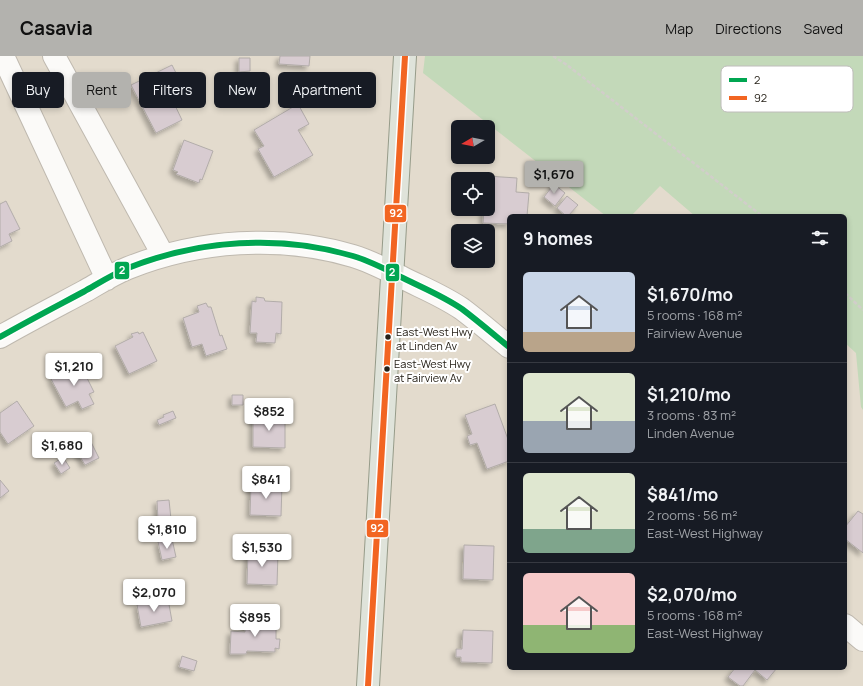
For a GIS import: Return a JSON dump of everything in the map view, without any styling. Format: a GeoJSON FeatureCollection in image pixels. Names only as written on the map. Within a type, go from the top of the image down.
{"type":"FeatureCollection","features":[{"type":"Feature","properties":{"kind":"main road"},"geometry":{"type":"LineString","coordinates":[[368,686],[405,56]]}},
{"type":"Feature","properties":{"kind":"street"},"geometry":{"type":"LineString","coordinates":[[2,56],[107,279]]}},
{"type":"Feature","properties":{"kind":"street"},"geometry":{"type":"LineString","coordinates":[[54,56],[163,255]]}},
{"type":"Feature","properties":{"kind":"street"},"geometry":{"type":"LineString","coordinates":[[0,337],[126,269],[163,255],[198,247],[261,243],[298,245],[354,256],[437,294],[461,309],[507,345]]}},
{"type":"Feature","properties":{"kind":"street"},"geometry":{"type":"LineString","coordinates":[[847,627],[863,640]]}},
{"type":"Feature","properties":{"kind":"path"},"geometry":{"type":"LineString","coordinates":[[553,56],[759,214]]}},
{"type":"Feature","properties":{"kind":"path"},"geometry":{"type":"LineString","coordinates":[[847,294],[863,310]]}},
{"type":"Feature","properties":{"kind":"green space"},"geometry":{"type":"Polygon","coordinates":[[[425,56],[863,56],[863,410],[861,407],[856,353],[847,345],[847,214],[693,214],[660,186],[633,214],[603,214],[495,129],[495,120],[483,120],[423,73],[425,56]]]}},
{"type":"Feature","properties":{"kind":"building"},"geometry":{"type":"Polygon","coordinates":[[[280,56],[310,56],[309,66],[279,64],[280,56]]]}},
{"type":"Feature","properties":{"kind":"building"},"geometry":{"type":"Polygon","coordinates":[[[239,58],[250,58],[250,71],[239,72],[239,58]]]}},
{"type":"Feature","properties":{"kind":"building"},"geometry":{"type":"Polygon","coordinates":[[[172,65],[176,72],[158,72],[172,65]]]}},
{"type":"Feature","properties":{"kind":"building"},"geometry":{"type":"Polygon","coordinates":[[[139,81],[139,100],[131,85],[139,81]]]}},
{"type":"Feature","properties":{"kind":"building"},"geometry":{"type":"Polygon","coordinates":[[[143,108],[176,108],[182,120],[156,133],[143,108]]]}},
{"type":"Feature","properties":{"kind":"building"},"geometry":{"type":"Polygon","coordinates":[[[291,108],[300,108],[309,124],[298,130],[313,155],[274,177],[258,149],[264,146],[254,130],[291,108]]]}},
{"type":"Feature","properties":{"kind":"building"},"geometry":{"type":"Polygon","coordinates":[[[184,140],[213,151],[202,180],[200,179],[199,183],[176,174],[178,172],[173,170],[184,140]]]}},
{"type":"Feature","properties":{"kind":"building"},"geometry":{"type":"Polygon","coordinates":[[[495,177],[517,178],[516,192],[529,193],[527,214],[507,214],[507,224],[483,223],[484,216],[495,216],[495,177]]]}},
{"type":"Feature","properties":{"kind":"building"},"geometry":{"type":"Polygon","coordinates":[[[554,184],[565,193],[555,206],[544,197],[554,184]]]}},
{"type":"Feature","properties":{"kind":"building"},"geometry":{"type":"Polygon","coordinates":[[[567,196],[578,205],[570,214],[564,214],[557,208],[567,196]]]}},
{"type":"Feature","properties":{"kind":"building"},"geometry":{"type":"Polygon","coordinates":[[[6,201],[20,229],[9,234],[12,241],[0,247],[0,204],[6,201]]]}},
{"type":"Feature","properties":{"kind":"building"},"geometry":{"type":"Polygon","coordinates":[[[256,297],[264,298],[265,301],[282,302],[281,334],[276,333],[275,343],[256,342],[257,333],[250,333],[252,301],[256,302],[256,297]]]}},
{"type":"Feature","properties":{"kind":"building"},"geometry":{"type":"Polygon","coordinates":[[[206,303],[208,307],[211,307],[220,336],[222,335],[227,349],[206,356],[202,344],[192,347],[183,318],[199,312],[197,306],[206,303]]]}},
{"type":"Feature","properties":{"kind":"building"},"geometry":{"type":"Polygon","coordinates":[[[138,332],[139,334],[143,332],[157,361],[129,374],[115,346],[133,337],[131,334],[138,332]]]}},
{"type":"Feature","properties":{"kind":"building"},"geometry":{"type":"Polygon","coordinates":[[[80,364],[94,392],[89,394],[94,404],[82,409],[78,401],[66,407],[51,379],[80,364]]]}},
{"type":"Feature","properties":{"kind":"building"},"geometry":{"type":"Polygon","coordinates":[[[232,395],[243,395],[243,405],[232,405],[232,395]]]}},
{"type":"Feature","properties":{"kind":"building"},"geometry":{"type":"Polygon","coordinates":[[[17,401],[34,426],[8,444],[0,432],[0,413],[17,401]]]}},
{"type":"Feature","properties":{"kind":"building"},"geometry":{"type":"Polygon","coordinates":[[[495,404],[507,437],[507,462],[487,469],[477,443],[470,445],[467,436],[472,434],[465,415],[495,404]]]}},
{"type":"Feature","properties":{"kind":"building"},"geometry":{"type":"Polygon","coordinates":[[[173,411],[176,418],[159,425],[157,420],[164,417],[163,415],[173,411]]]}},
{"type":"Feature","properties":{"kind":"building"},"geometry":{"type":"Polygon","coordinates":[[[253,415],[285,416],[285,448],[253,447],[253,415]]]}},
{"type":"Feature","properties":{"kind":"building"},"geometry":{"type":"Polygon","coordinates":[[[90,440],[99,458],[85,465],[75,448],[90,440]]]}},
{"type":"Feature","properties":{"kind":"building"},"geometry":{"type":"Polygon","coordinates":[[[63,457],[70,468],[61,474],[54,463],[63,457]]]}},
{"type":"Feature","properties":{"kind":"building"},"geometry":{"type":"Polygon","coordinates":[[[0,480],[9,491],[0,498],[0,480]]]}},
{"type":"Feature","properties":{"kind":"building"},"geometry":{"type":"Polygon","coordinates":[[[251,484],[282,485],[281,516],[250,515],[251,484]]]}},
{"type":"Feature","properties":{"kind":"building"},"geometry":{"type":"Polygon","coordinates":[[[169,500],[171,519],[158,520],[157,501],[169,500]]]}},
{"type":"Feature","properties":{"kind":"building"},"geometry":{"type":"Polygon","coordinates":[[[858,511],[863,514],[863,553],[847,541],[847,525],[858,511]]]}},
{"type":"Feature","properties":{"kind":"building"},"geometry":{"type":"Polygon","coordinates":[[[172,539],[176,557],[162,560],[158,542],[172,539]]]}},
{"type":"Feature","properties":{"kind":"building"},"geometry":{"type":"Polygon","coordinates":[[[464,545],[494,546],[493,580],[463,579],[464,545]]]}},
{"type":"Feature","properties":{"kind":"building"},"geometry":{"type":"Polygon","coordinates":[[[248,552],[278,553],[277,585],[247,584],[248,552]]]}},
{"type":"Feature","properties":{"kind":"building"},"geometry":{"type":"Polygon","coordinates":[[[168,599],[172,621],[141,627],[137,605],[168,599]]]}},
{"type":"Feature","properties":{"kind":"building"},"geometry":{"type":"Polygon","coordinates":[[[245,619],[276,621],[276,639],[280,639],[279,649],[275,648],[275,652],[247,651],[246,654],[230,654],[231,631],[245,632],[245,619]]]}},
{"type":"Feature","properties":{"kind":"building"},"geometry":{"type":"Polygon","coordinates":[[[463,630],[493,631],[492,663],[461,662],[461,657],[456,657],[456,649],[462,649],[463,630]]]}},
{"type":"Feature","properties":{"kind":"building"},"geometry":{"type":"Polygon","coordinates":[[[182,656],[197,661],[194,671],[179,667],[182,656]]]}},
{"type":"Feature","properties":{"kind":"building"},"geometry":{"type":"Polygon","coordinates":[[[733,670],[755,670],[743,686],[740,686],[728,677],[733,670]]]}},
{"type":"Feature","properties":{"kind":"building"},"geometry":{"type":"Polygon","coordinates":[[[755,670],[775,670],[767,680],[755,670]]]}},
{"type":"Feature","properties":{"kind":"transit line","name":"92"},"geometry":{"type":"LineString","coordinates":[[368,686],[405,56]]}},
{"type":"Feature","properties":{"kind":"transit line","name":"2"},"geometry":{"type":"LineString","coordinates":[[0,337],[128,268],[182,251],[239,243],[268,243],[325,249],[353,256],[372,263],[455,304],[507,345]]}},
{"type":"Feature","properties":{"kind":"place","name":"East-West Hwy at Linden Av"},"geometry":{"type":"Point","coordinates":[388,337]}},
{"type":"Feature","properties":{"kind":"place","name":"East-West Hwy at Fairview Av"},"geometry":{"type":"Point","coordinates":[387,369]}}]}
